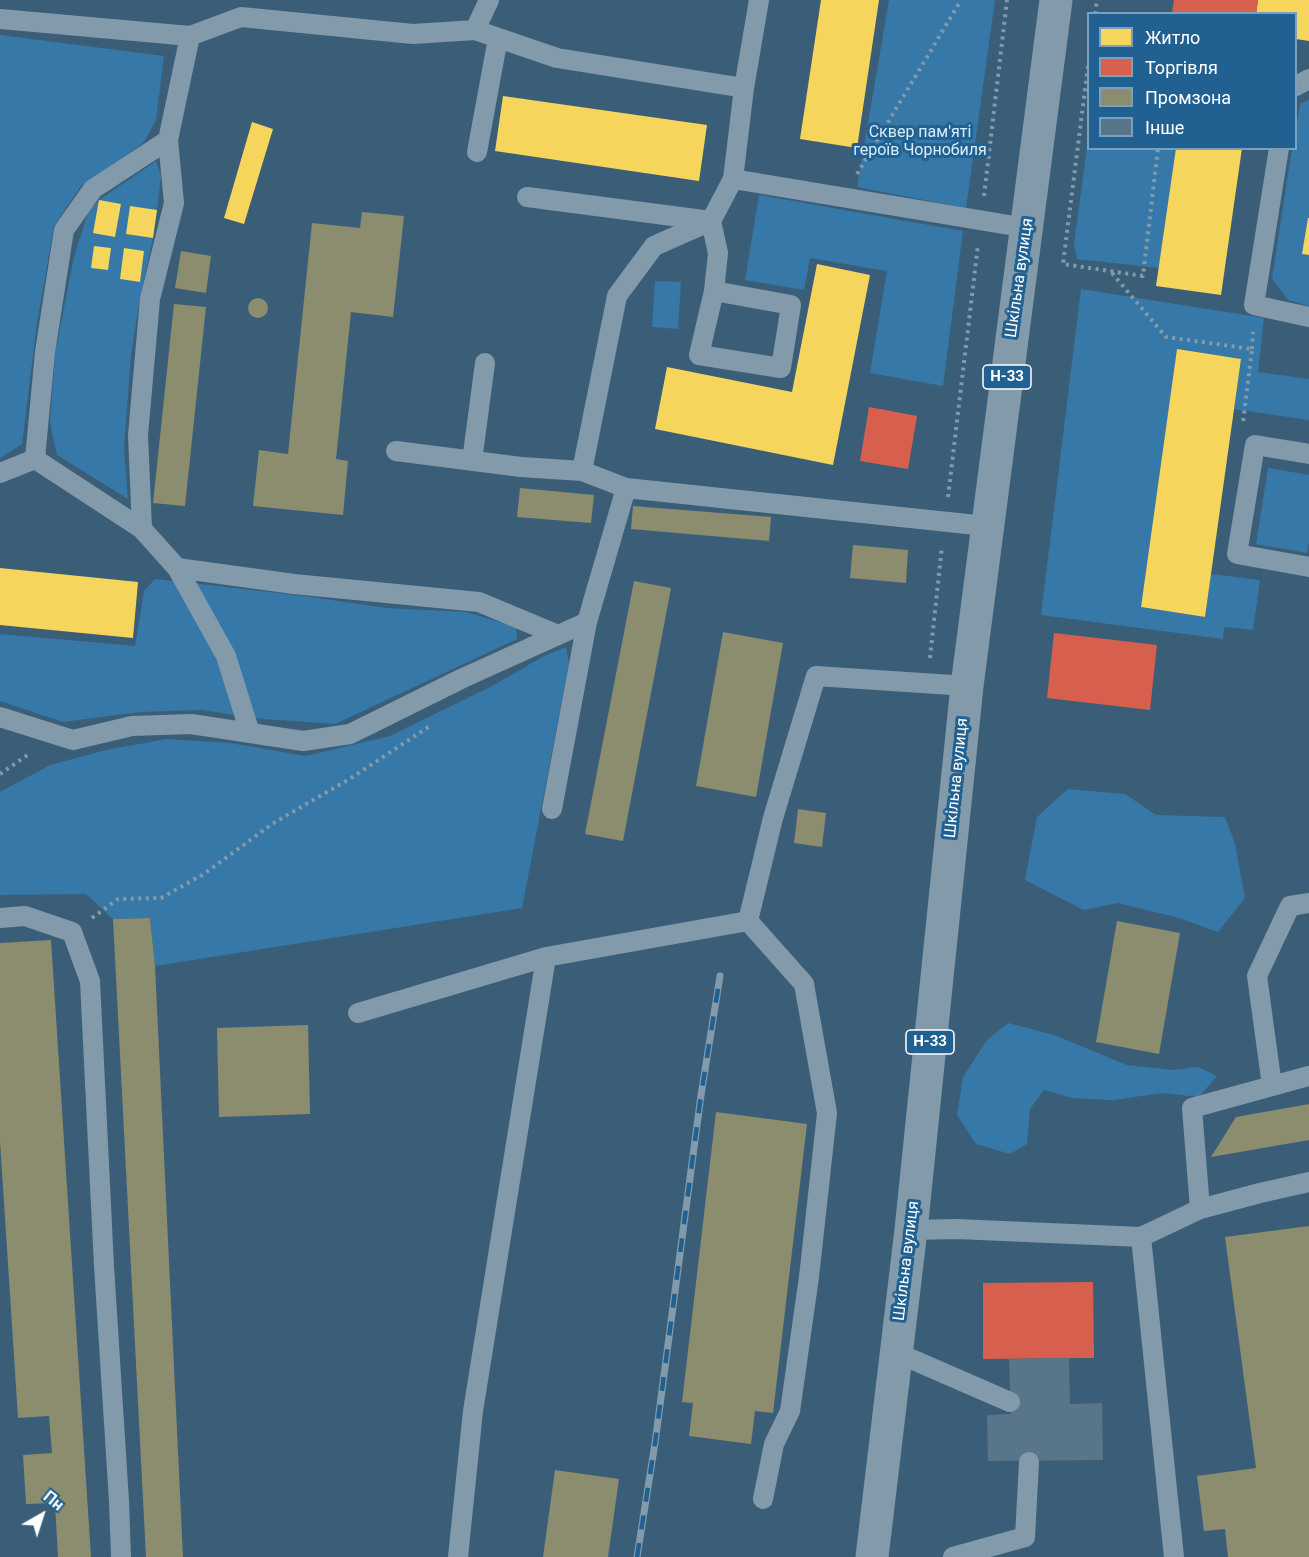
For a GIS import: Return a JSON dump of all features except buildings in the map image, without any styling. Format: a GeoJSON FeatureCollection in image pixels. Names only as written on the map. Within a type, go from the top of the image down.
{"type":"FeatureCollection","features":[{"type":"Feature","properties":{"kind":"main road","name":"Шкільна вулиця"},"geometry":{"type":"LineString","coordinates":[[872,1557],[911,1230],[967,686],[1056,0]]}},
{"type":"Feature","properties":{"kind":"lane"},"geometry":{"type":"LineString","coordinates":[[475,30],[489,0]]}},
{"type":"Feature","properties":{"kind":"lane"},"geometry":{"type":"LineString","coordinates":[[582,471],[617,296],[654,246],[711,221],[733,179],[744,88],[759,0]]}},
{"type":"Feature","properties":{"kind":"lane"},"geometry":{"type":"LineString","coordinates":[[0,18],[190,36],[241,16],[413,34],[475,30],[557,58],[744,88]]}},
{"type":"Feature","properties":{"kind":"lane"},"geometry":{"type":"LineString","coordinates":[[142,529],[138,435],[150,299],[174,203],[168,140],[190,36]]}},
{"type":"Feature","properties":{"kind":"lane"},"geometry":{"type":"LineString","coordinates":[[477,152],[498,38]]}},
{"type":"Feature","properties":{"kind":"lane"},"geometry":{"type":"LineString","coordinates":[[35,459],[45,352],[64,230],[93,189],[168,140]]}},
{"type":"Feature","properties":{"kind":"lane"},"geometry":{"type":"LineString","coordinates":[[1279,150],[1254,305],[1309,317]]}},
{"type":"Feature","properties":{"kind":"lane"},"geometry":{"type":"LineString","coordinates":[[733,179],[1027,228]]}},
{"type":"Feature","properties":{"kind":"lane"},"geometry":{"type":"LineString","coordinates":[[527,197],[711,221]]}},
{"type":"Feature","properties":{"kind":"lane"},"geometry":{"type":"LineString","coordinates":[[711,221],[718,253],[714,291],[699,355],[781,369],[791,305],[714,291]]}},
{"type":"Feature","properties":{"kind":"lane"},"geometry":{"type":"LineString","coordinates":[[472,461],[485,363]]}},
{"type":"Feature","properties":{"kind":"lane"},"geometry":{"type":"LineString","coordinates":[[1309,454],[1255,445],[1237,554],[1309,567]]}},
{"type":"Feature","properties":{"kind":"lane"},"geometry":{"type":"LineString","coordinates":[[396,451],[521,467],[582,471],[626,488],[986,526]]}},
{"type":"Feature","properties":{"kind":"lane"},"geometry":{"type":"LineString","coordinates":[[0,473],[35,459]]}},
{"type":"Feature","properties":{"kind":"lane"},"geometry":{"type":"LineString","coordinates":[[35,459],[142,529],[177,568],[226,656],[250,733]]}},
{"type":"Feature","properties":{"kind":"lane"},"geometry":{"type":"LineString","coordinates":[[552,809],[587,622],[626,488]]}},
{"type":"Feature","properties":{"kind":"lane"},"geometry":{"type":"LineString","coordinates":[[177,568],[294,584],[479,602],[558,635]]}},
{"type":"Feature","properties":{"kind":"lane"},"geometry":{"type":"LineString","coordinates":[[0,717],[73,740],[132,726],[190,724],[303,741],[350,735],[463,678],[587,622]]}},
{"type":"Feature","properties":{"kind":"lane"},"geometry":{"type":"LineString","coordinates":[[748,921],[773,819],[816,676],[967,686]]}},
{"type":"Feature","properties":{"kind":"lane"},"geometry":{"type":"LineString","coordinates":[[1272,1086],[1257,976],[1290,906],[1309,903]]}},
{"type":"Feature","properties":{"kind":"lane"},"geometry":{"type":"LineString","coordinates":[[0,918],[25,916],[72,932],[90,981],[121,1557]]}},
{"type":"Feature","properties":{"kind":"lane"},"geometry":{"type":"LineString","coordinates":[[358,1013],[546,957],[748,921]]}},
{"type":"Feature","properties":{"kind":"lane"},"geometry":{"type":"LineString","coordinates":[[748,921],[804,984],[827,1113],[809,1277],[790,1411],[774,1444],[763,1498]]}},
{"type":"Feature","properties":{"kind":"lane"},"geometry":{"type":"LineString","coordinates":[[458,1557],[473,1412],[546,957]]}},
{"type":"Feature","properties":{"kind":"lane"},"geometry":{"type":"LineString","coordinates":[[1200,1209],[1192,1108],[1309,1076]]}},
{"type":"Feature","properties":{"kind":"lane"},"geometry":{"type":"LineString","coordinates":[[911,1230],[957,1229],[1141,1237],[1200,1209],[1309,1182]]}},
{"type":"Feature","properties":{"kind":"lane"},"geometry":{"type":"LineString","coordinates":[[1141,1237],[1174,1557]]}},
{"type":"Feature","properties":{"kind":"lane"},"geometry":{"type":"LineString","coordinates":[[896,1352],[1010,1402]]}},
{"type":"Feature","properties":{"kind":"lane"},"geometry":{"type":"LineString","coordinates":[[954,1557],[1024,1537],[1029,1462]]}},
{"type":"Feature","properties":{"kind":"path"},"geometry":{"type":"LineString","coordinates":[[842,198],[961,0]]}},
{"type":"Feature","properties":{"kind":"path"},"geometry":{"type":"LineString","coordinates":[[927,684],[1007,0]]}},
{"type":"Feature","properties":{"kind":"path"},"geometry":{"type":"LineString","coordinates":[[1087,82],[1064,264],[1143,276],[1158,150]]}},
{"type":"Feature","properties":{"kind":"path"},"geometry":{"type":"LineString","coordinates":[[1111,272],[1166,338],[1252,349],[1242,437],[1255,445]]}},
{"type":"Feature","properties":{"kind":"path"},"geometry":{"type":"LineString","coordinates":[[72,932],[118,899],[161,898],[204,874],[272,824],[351,778],[430,726],[463,678]]}},
{"type":"Feature","properties":{"kind":"green space","name":"Сквер пам'яті героїв Чорнобиля"},"geometry":{"type":"Polygon","coordinates":[[[889,0],[995,0],[966,208],[857,187],[889,0]]]}},
{"type":"Feature","properties":{"kind":"green space"},"geometry":{"type":"Polygon","coordinates":[[[0,35],[164,56],[156,120],[144,142],[81,186],[54,226],[37,323],[22,444],[0,458],[0,35]]]}},
{"type":"Feature","properties":{"kind":"green space"},"geometry":{"type":"Polygon","coordinates":[[[1309,100],[1309,306],[1288,300],[1272,278],[1292,150],[1297,150],[1300,104],[1309,100]]]}},
{"type":"Feature","properties":{"kind":"green space"},"geometry":{"type":"Polygon","coordinates":[[[1087,147],[1087,150],[1176,150],[1159,268],[1077,259],[1074,244],[1087,147]]]}},
{"type":"Feature","properties":{"kind":"green space"},"geometry":{"type":"Polygon","coordinates":[[[156,161],[161,176],[157,210],[131,356],[124,447],[128,499],[57,455],[50,422],[55,354],[74,257],[88,212],[99,200],[156,161]]]}},
{"type":"Feature","properties":{"kind":"green space"},"geometry":{"type":"Polygon","coordinates":[[[759,195],[963,231],[943,386],[870,373],[887,271],[810,258],[804,290],[745,280],[759,195]]]}},
{"type":"Feature","properties":{"kind":"green space"},"geometry":{"type":"Polygon","coordinates":[[[655,281],[681,282],[678,329],[652,327],[655,281]]]}},
{"type":"Feature","properties":{"kind":"green space"},"geometry":{"type":"Polygon","coordinates":[[[1081,289],[1264,318],[1258,372],[1309,379],[1309,420],[1234,409],[1241,359],[1177,350],[1141,607],[1205,617],[1211,574],[1260,580],[1253,630],[1224,627],[1223,639],[1041,615],[1081,289]]]}},
{"type":"Feature","properties":{"kind":"green space"},"geometry":{"type":"Polygon","coordinates":[[[1268,468],[1309,475],[1307,553],[1256,544],[1268,468]]]}},
{"type":"Feature","properties":{"kind":"green space"},"geometry":{"type":"Polygon","coordinates":[[[155,579],[305,596],[386,608],[466,612],[516,627],[517,639],[335,724],[263,719],[202,710],[140,712],[63,722],[0,701],[0,634],[135,646],[144,591],[155,579]]]}},
{"type":"Feature","properties":{"kind":"green space"},"geometry":{"type":"Polygon","coordinates":[[[566,647],[569,663],[522,908],[155,966],[150,918],[113,919],[86,894],[0,895],[0,792],[50,765],[106,750],[167,739],[230,743],[306,756],[390,736],[494,685],[544,656],[566,647]]]}},
{"type":"Feature","properties":{"kind":"green space"},"geometry":{"type":"Polygon","coordinates":[[[1068,789],[1125,794],[1156,815],[1225,817],[1235,844],[1245,898],[1218,932],[1179,918],[1118,903],[1084,910],[1025,880],[1037,817],[1068,789]]]}},
{"type":"Feature","properties":{"kind":"green space"},"geometry":{"type":"Polygon","coordinates":[[[1008,1023],[1054,1035],[1127,1065],[1173,1070],[1198,1067],[1217,1076],[1199,1097],[1163,1093],[1113,1100],[1072,1098],[1044,1090],[1030,1109],[1027,1144],[1010,1154],[976,1144],[957,1115],[963,1077],[987,1040],[1008,1023]]]}},
{"type":"Feature","properties":{"kind":"railway"},"geometry":{"type":"LineString","coordinates":[[637,1557],[655,1443],[701,1095],[720,976]]}}]}
